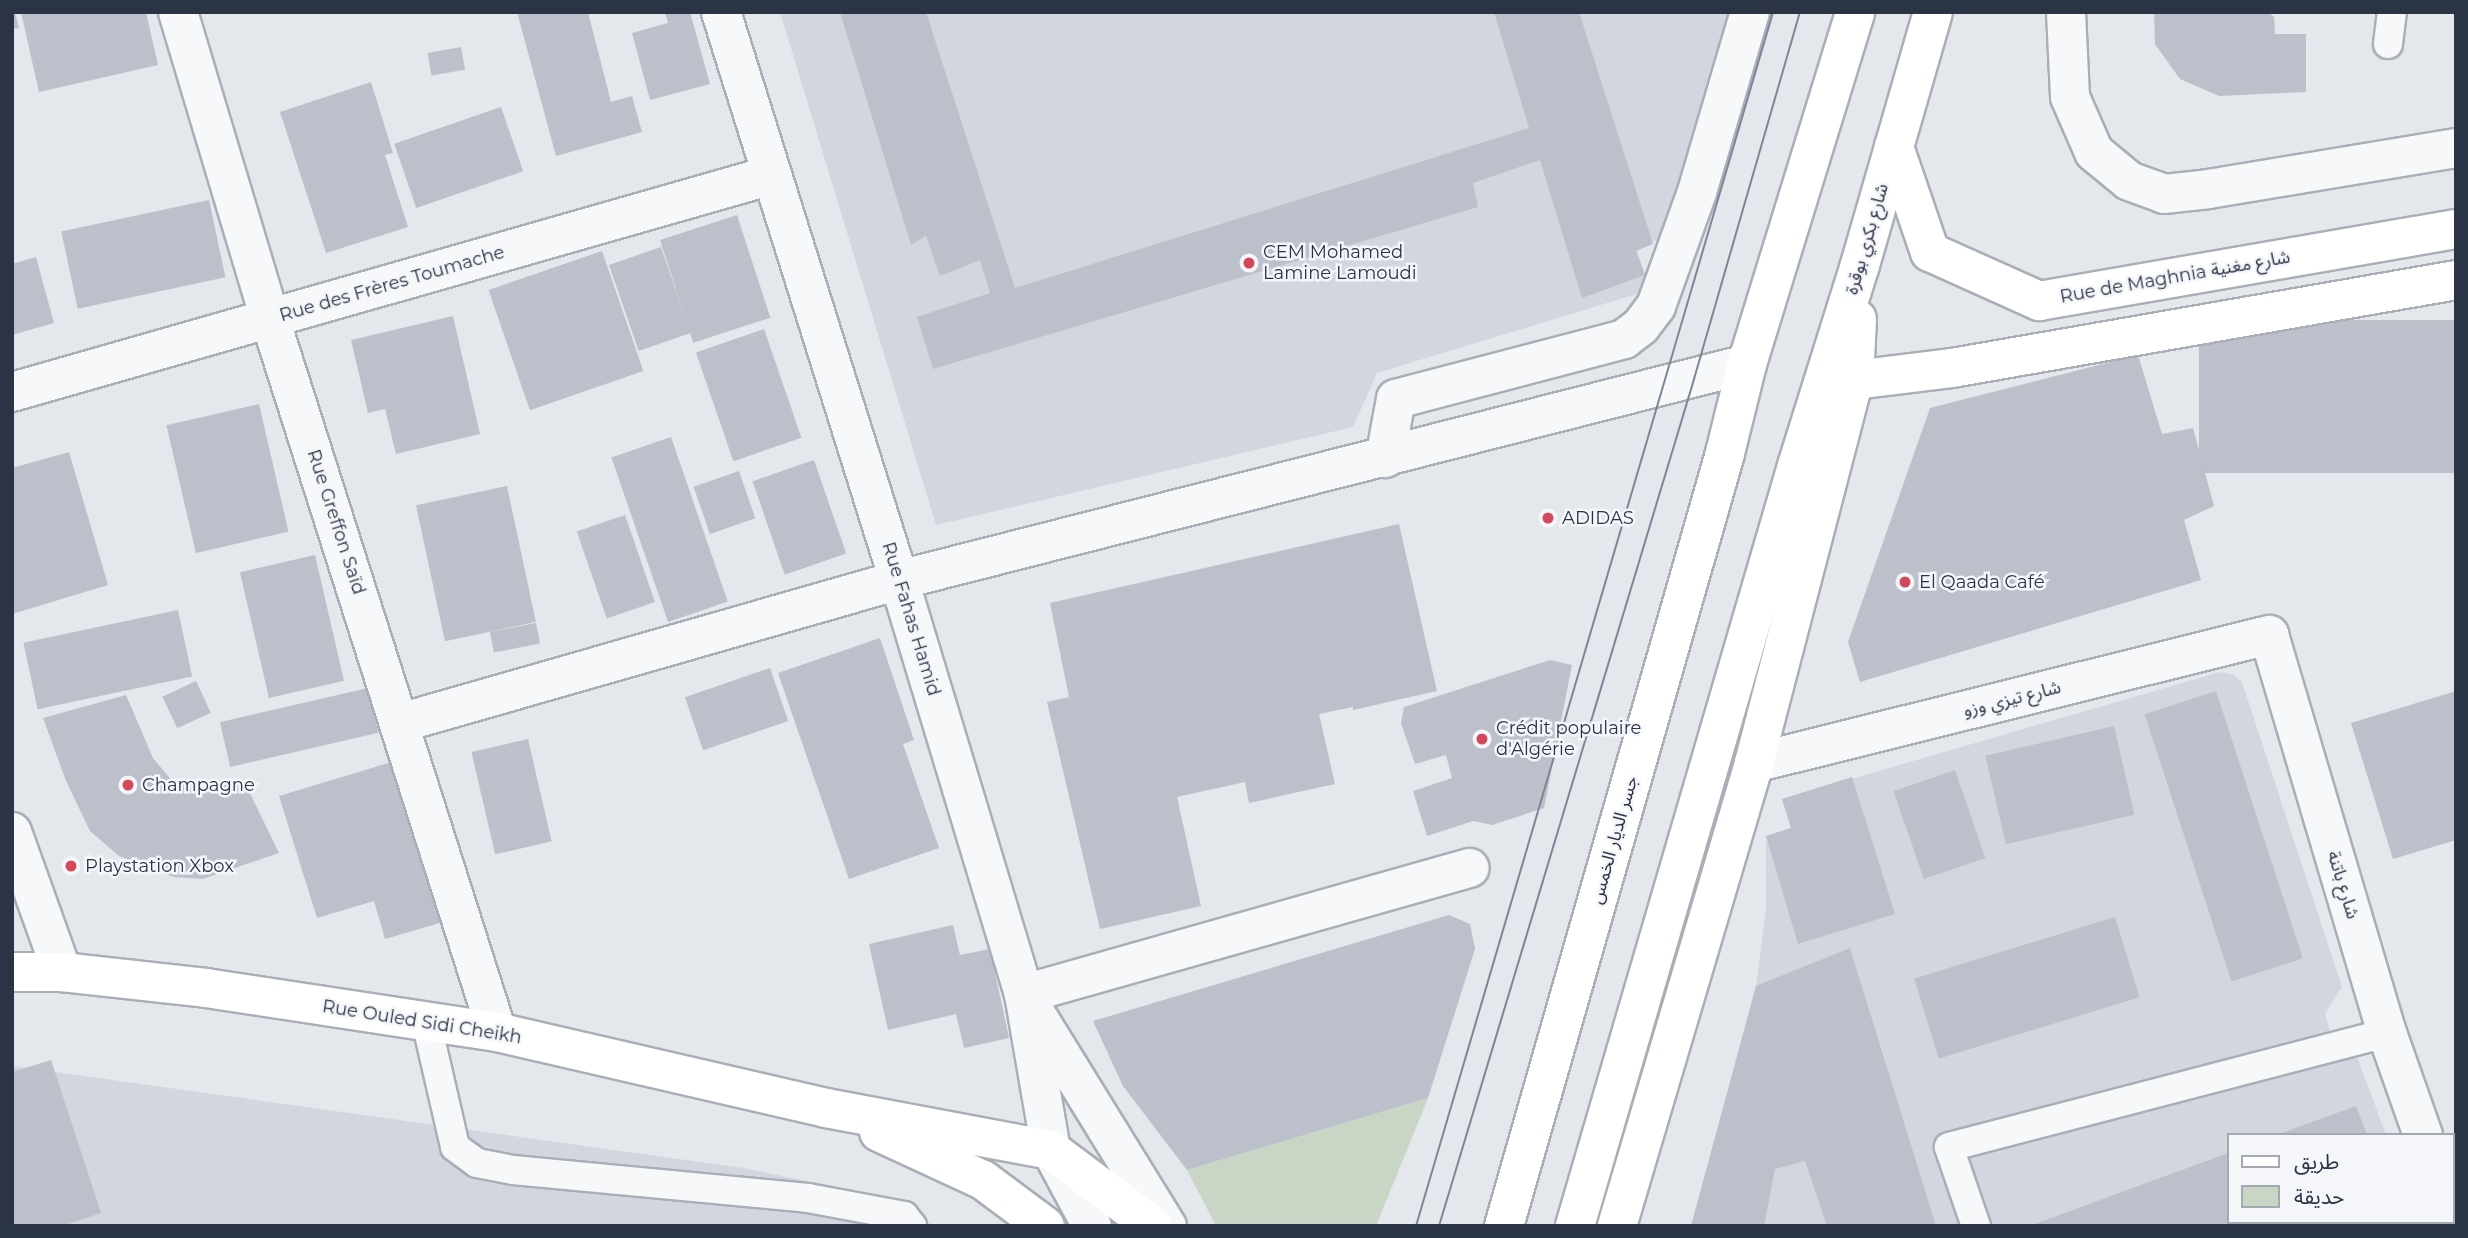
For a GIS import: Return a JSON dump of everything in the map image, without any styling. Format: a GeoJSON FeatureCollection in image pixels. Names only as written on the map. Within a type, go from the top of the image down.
{"type":"FeatureCollection","features":[{"type":"Feature","properties":{"kind":"main road"},"geometry":{"type":"LineString","coordinates":[[1747,364],[1855,12]]}},
{"type":"Feature","properties":{"kind":"main road","name":"شارع بكري بوقرة"},"geometry":{"type":"LineString","coordinates":[[1575,1226],[1933,12]]}},
{"type":"Feature","properties":{"kind":"main road","name":"Rue de Maghnia شارع مغنية"},"geometry":{"type":"LineString","coordinates":[[1894,147],[1930,252],[2039,301],[2456,229]]}},
{"type":"Feature","properties":{"kind":"main road"},"geometry":{"type":"LineString","coordinates":[[1617,1226],[1754,764],[1854,380],[1860,265]]}},
{"type":"Feature","properties":{"kind":"main road"},"geometry":{"type":"LineString","coordinates":[[1854,380],[1952,368],[2456,280]]}},
{"type":"Feature","properties":{"kind":"main road","name":"جسر الديار الخمس"},"geometry":{"type":"LineString","coordinates":[[1504,1226],[1725,453],[1747,364]]}},
{"type":"Feature","properties":{"kind":"main road","name":"Rue Ouled Sidi Cheikh"},"geometry":{"type":"LineString","coordinates":[[12,972],[62,972],[206,988],[497,1032],[826,1108],[1051,1150],[1153,1226]]}},
{"type":"Feature","properties":{"kind":"main road","name":"Rue Ouled Sidi Cheikh"},"geometry":{"type":"LineString","coordinates":[[826,1108],[983,1180],[1045,1226]]}},
{"type":"Feature","properties":{"kind":"street","name":"Rue Greffon Saïd"},"geometry":{"type":"LineString","coordinates":[[178,12],[270,319],[497,1032]]}},
{"type":"Feature","properties":{"kind":"street","name":"Rue Fahas Hamid"},"geometry":{"type":"LineString","coordinates":[[720,12],[899,580],[1024,994],[1051,1150],[1092,1226]]}},
{"type":"Feature","properties":{"kind":"street"},"geometry":{"type":"LineString","coordinates":[[1385,458],[1396,399],[1624,339],[1641,326],[1656,306],[1697,192],[1750,12]]}},
{"type":"Feature","properties":{"kind":"street"},"geometry":{"type":"LineString","coordinates":[[2067,12],[2070,97],[2094,152],[2129,181],[2164,194],[2456,148]]}},
{"type":"Feature","properties":{"kind":"street","name":"Rue des Frères Toumache"},"geometry":{"type":"LineString","coordinates":[[12,392],[772,175]]}},
{"type":"Feature","properties":{"kind":"street"},"geometry":{"type":"LineString","coordinates":[[400,723],[899,580],[1747,364]]}},
{"type":"Feature","properties":{"kind":"street","name":"شارع تيزي وزو"},"geometry":{"type":"LineString","coordinates":[[1754,764],[2269,635]]}},
{"type":"Feature","properties":{"kind":"street","name":"شارع باتنة"},"geometry":{"type":"LineString","coordinates":[[2269,635],[2387,1033],[2422,1133]]}},
{"type":"Feature","properties":{"kind":"street"},"geometry":{"type":"LineString","coordinates":[[12,832],[62,972]]}},
{"type":"Feature","properties":{"kind":"street"},"geometry":{"type":"LineString","coordinates":[[1167,1226],[1024,994],[1470,868]]}},
{"type":"Feature","properties":{"kind":"lane"},"geometry":{"type":"LineString","coordinates":[[2388,44],[2392,12]]}},
{"type":"Feature","properties":{"kind":"lane"},"geometry":{"type":"LineString","coordinates":[[426,1021],[455,1147],[477,1163],[513,1170],[808,1198],[904,1216],[912,1226]]}},
{"type":"Feature","properties":{"kind":"lane"},"geometry":{"type":"LineString","coordinates":[[1976,1226],[1949,1147],[2387,1033]]}},
{"type":"Feature","properties":{"kind":"shaded area","name":"CEM Mohamed Lamine Lamoudi"},"geometry":{"type":"Polygon","coordinates":[[[780,12],[1738,12],[1673,230],[1637,251],[1650,290],[1377,373],[1353,427],[936,525],[780,12]]]}},
{"type":"Feature","properties":{"kind":"shaded area"},"geometry":{"type":"Polygon","coordinates":[[[2220,672],[2232,674],[2242,682],[2342,987],[2325,1014],[2336,1053],[2358,1059],[2385,1133],[2226,1133],[2226,1224],[2372,1224],[1691,1226],[1756,986],[1766,910],[1766,836],[1791,828],[1782,799],[2220,672]]]}},
{"type":"Feature","properties":{"kind":"shaded area"},"geometry":{"type":"Polygon","coordinates":[[[12,1066],[743,1168],[879,1196],[934,1226],[12,1226],[12,1066]]]}},
{"type":"Feature","properties":{"kind":"green space"},"geometry":{"type":"Polygon","coordinates":[[[1428,1098],[1376,1226],[1216,1226],[1187,1170],[1428,1098]]]}},
{"type":"Feature","properties":{"kind":"building"},"geometry":{"type":"Polygon","coordinates":[[[12,12],[15,12],[19,28],[12,29],[12,12]]]}},
{"type":"Feature","properties":{"kind":"building"},"geometry":{"type":"Polygon","coordinates":[[[21,12],[146,12],[158,65],[39,92],[21,12]]]}},
{"type":"Feature","properties":{"kind":"building"},"geometry":{"type":"Polygon","coordinates":[[[517,12],[588,12],[611,102],[632,96],[642,132],[556,156],[517,12]]]}},
{"type":"Feature","properties":{"kind":"building"},"geometry":{"type":"Polygon","coordinates":[[[665,12],[690,12],[710,84],[650,100],[632,33],[668,23],[665,12]]]}},
{"type":"Feature","properties":{"kind":"building"},"geometry":{"type":"Polygon","coordinates":[[[840,12],[926,12],[1015,288],[1529,128],[1494,12],[1579,12],[1653,244],[1636,251],[1645,275],[1582,298],[1540,160],[1473,183],[1478,207],[933,369],[917,317],[990,293],[980,260],[940,276],[926,236],[911,245],[840,12]]]}},
{"type":"Feature","properties":{"kind":"building"},"geometry":{"type":"Polygon","coordinates":[[[2154,12],[2268,12],[2274,17],[2275,34],[2306,34],[2306,92],[2219,96],[2180,79],[2155,44],[2154,12]]]}},
{"type":"Feature","properties":{"kind":"building"},"geometry":{"type":"Polygon","coordinates":[[[461,47],[465,70],[432,76],[428,53],[461,47]]]}},
{"type":"Feature","properties":{"kind":"building"},"geometry":{"type":"Polygon","coordinates":[[[371,82],[393,153],[385,155],[408,227],[326,253],[280,112],[371,82]]]}},
{"type":"Feature","properties":{"kind":"building"},"geometry":{"type":"Polygon","coordinates":[[[501,107],[523,171],[416,208],[394,144],[501,107]]]}},
{"type":"Feature","properties":{"kind":"building"},"geometry":{"type":"Polygon","coordinates":[[[209,200],[225,277],[78,309],[61,231],[209,200]]]}},
{"type":"Feature","properties":{"kind":"building"},"geometry":{"type":"Polygon","coordinates":[[[737,215],[770,318],[693,343],[660,240],[737,215]]]}},
{"type":"Feature","properties":{"kind":"building"},"geometry":{"type":"Polygon","coordinates":[[[661,247],[691,333],[639,351],[609,265],[661,247]]]}},
{"type":"Feature","properties":{"kind":"building"},"geometry":{"type":"Polygon","coordinates":[[[602,251],[643,371],[530,410],[489,290],[602,251]]]}},
{"type":"Feature","properties":{"kind":"building"},"geometry":{"type":"Polygon","coordinates":[[[36,257],[54,323],[12,335],[12,264],[36,257]]]}},
{"type":"Feature","properties":{"kind":"building"},"geometry":{"type":"Polygon","coordinates":[[[453,316],[480,434],[396,454],[385,409],[368,413],[351,340],[453,316]]]}},
{"type":"Feature","properties":{"kind":"building"},"geometry":{"type":"Polygon","coordinates":[[[2199,320],[2456,320],[2456,473],[2199,473],[2199,320]]]}},
{"type":"Feature","properties":{"kind":"building"},"geometry":{"type":"Polygon","coordinates":[[[764,329],[801,438],[733,461],[696,352],[764,329]]]}},
{"type":"Feature","properties":{"kind":"building"},"geometry":{"type":"Polygon","coordinates":[[[2138,355],[2162,434],[2193,428],[2214,506],[2184,520],[2201,580],[1860,682],[1848,642],[1930,408],[2138,355]]]}},
{"type":"Feature","properties":{"kind":"building"},"geometry":{"type":"Polygon","coordinates":[[[259,404],[288,532],[196,553],[166,425],[259,404]]]}},
{"type":"Feature","properties":{"kind":"building"},"geometry":{"type":"Polygon","coordinates":[[[671,437],[728,602],[668,622],[611,458],[671,437]]]}},
{"type":"Feature","properties":{"kind":"building"},"geometry":{"type":"Polygon","coordinates":[[[69,452],[108,585],[12,614],[12,468],[69,452]]]}},
{"type":"Feature","properties":{"kind":"building"},"geometry":{"type":"Polygon","coordinates":[[[814,460],[846,554],[785,575],[753,481],[814,460]]]}},
{"type":"Feature","properties":{"kind":"building"},"geometry":{"type":"Polygon","coordinates":[[[739,471],[755,518],[710,534],[694,487],[739,471]]]}},
{"type":"Feature","properties":{"kind":"building"},"geometry":{"type":"Polygon","coordinates":[[[507,486],[536,622],[445,641],[416,505],[507,486]]]}},
{"type":"Feature","properties":{"kind":"building"},"geometry":{"type":"Polygon","coordinates":[[[625,515],[655,602],[607,619],[577,532],[625,515]]]}},
{"type":"Feature","properties":{"kind":"building"},"geometry":{"type":"Polygon","coordinates":[[[1399,524],[1437,691],[1353,710],[1353,707],[1319,714],[1335,784],[1249,803],[1245,782],[1177,797],[1201,906],[1100,929],[1047,702],[1069,697],[1050,603],[1399,524]]]}},
{"type":"Feature","properties":{"kind":"building"},"geometry":{"type":"Polygon","coordinates":[[[315,555],[344,681],[269,698],[240,572],[315,555]]]}},
{"type":"Feature","properties":{"kind":"building"},"geometry":{"type":"Polygon","coordinates":[[[178,610],[192,677],[38,709],[23,643],[178,610]]]}},
{"type":"Feature","properties":{"kind":"building"},"geometry":{"type":"Polygon","coordinates":[[[536,623],[540,644],[494,653],[490,632],[536,623]]]}},
{"type":"Feature","properties":{"kind":"building"},"geometry":{"type":"Polygon","coordinates":[[[880,638],[914,740],[903,744],[939,848],[849,879],[778,673],[880,638]]]}},
{"type":"Feature","properties":{"kind":"building","name":"Crédit populaire d'Algérie"},"geometry":{"type":"Polygon","coordinates":[[[1550,660],[1572,665],[1544,808],[1492,825],[1473,821],[1427,836],[1413,791],[1452,778],[1446,755],[1415,764],[1401,723],[1404,707],[1550,660]]]}},
{"type":"Feature","properties":{"kind":"building"},"geometry":{"type":"Polygon","coordinates":[[[770,668],[788,721],[703,750],[685,697],[770,668]]]}},
{"type":"Feature","properties":{"kind":"building"},"geometry":{"type":"Polygon","coordinates":[[[196,681],[211,713],[177,728],[162,697],[196,681]]]}},
{"type":"Feature","properties":{"kind":"building"},"geometry":{"type":"Polygon","coordinates":[[[368,688],[378,733],[230,767],[220,722],[368,688]]]}},
{"type":"Feature","properties":{"kind":"building"},"geometry":{"type":"Polygon","coordinates":[[[2216,691],[2303,958],[2232,981],[2145,714],[2216,691]]]}},
{"type":"Feature","properties":{"kind":"building"},"geometry":{"type":"Polygon","coordinates":[[[2456,691],[2456,840],[2393,859],[2351,723],[2456,691]]]}},
{"type":"Feature","properties":{"kind":"building","name":"Champagne"},"geometry":{"type":"Polygon","coordinates":[[[126,695],[153,758],[173,782],[202,788],[244,781],[279,853],[203,879],[174,877],[119,856],[90,831],[66,781],[43,718],[126,695]]]}},
{"type":"Feature","properties":{"kind":"building"},"geometry":{"type":"Polygon","coordinates":[[[2114,726],[2134,815],[2006,844],[1985,756],[2114,726]]]}},
{"type":"Feature","properties":{"kind":"building"},"geometry":{"type":"Polygon","coordinates":[[[528,739],[552,841],[495,854],[471,752],[528,739]]]}},
{"type":"Feature","properties":{"kind":"building"},"geometry":{"type":"Polygon","coordinates":[[[395,761],[443,922],[385,939],[374,901],[317,918],[279,796],[395,761]]]}},
{"type":"Feature","properties":{"kind":"building"},"geometry":{"type":"Polygon","coordinates":[[[1955,770],[1985,858],[1924,879],[1894,791],[1955,770]]]}},
{"type":"Feature","properties":{"kind":"building"},"geometry":{"type":"Polygon","coordinates":[[[1852,777],[1895,914],[1798,944],[1766,836],[1791,828],[1782,799],[1852,777]]]}},
{"type":"Feature","properties":{"kind":"building"},"geometry":{"type":"Polygon","coordinates":[[[1449,915],[1470,924],[1475,949],[1428,1098],[1187,1170],[1123,1086],[1093,1021],[1449,915]]]}},
{"type":"Feature","properties":{"kind":"building"},"geometry":{"type":"Polygon","coordinates":[[[2115,917],[2140,997],[1939,1059],[1914,978],[2115,917]]]}},
{"type":"Feature","properties":{"kind":"building"},"geometry":{"type":"Polygon","coordinates":[[[953,925],[960,955],[990,949],[1009,1038],[964,1048],[956,1014],[888,1030],[869,944],[953,925]]]}},
{"type":"Feature","properties":{"kind":"building"},"geometry":{"type":"Polygon","coordinates":[[[1850,948],[1936,1226],[1827,1226],[1805,1161],[1775,1169],[1764,1226],[1691,1226],[1756,986],[1850,948]]]}},
{"type":"Feature","properties":{"kind":"building"},"geometry":{"type":"Polygon","coordinates":[[[51,1060],[101,1213],[62,1226],[12,1226],[12,1072],[51,1060]]]}},
{"type":"Feature","properties":{"kind":"building"},"geometry":{"type":"Polygon","coordinates":[[[2356,1106],[2366,1133],[2282,1133],[2356,1106]]]}},
{"type":"Feature","properties":{"kind":"building"},"geometry":{"type":"Polygon","coordinates":[[[2226,1154],[2226,1224],[2277,1224],[2271,1226],[2029,1226],[2226,1154]]]}},
{"type":"Feature","properties":{"kind":"tram line"},"geometry":{"type":"LineString","coordinates":[[1416,1226],[1773,12]]}},
{"type":"Feature","properties":{"kind":"tram line"},"geometry":{"type":"LineString","coordinates":[[1439,1226],[1694,379],[1800,12]]}},
{"type":"Feature","properties":{"kind":"place","name":"CEM Mohamed Lamine Lamoudi"},"geometry":{"type":"Point","coordinates":[1249,263]}},
{"type":"Feature","properties":{"kind":"place","name":"ADIDAS"},"geometry":{"type":"Point","coordinates":[1548,518]}},
{"type":"Feature","properties":{"kind":"place","name":"El Qaada Café"},"geometry":{"type":"Point","coordinates":[1905,582]}},
{"type":"Feature","properties":{"kind":"place","name":"Crédit populaire d'Algérie"},"geometry":{"type":"Point","coordinates":[1482,739]}},
{"type":"Feature","properties":{"kind":"place","name":"Champagne"},"geometry":{"type":"Point","coordinates":[128,785]}},
{"type":"Feature","properties":{"kind":"place","name":"Playstation Xbox"},"geometry":{"type":"Point","coordinates":[71,866]}}]}
